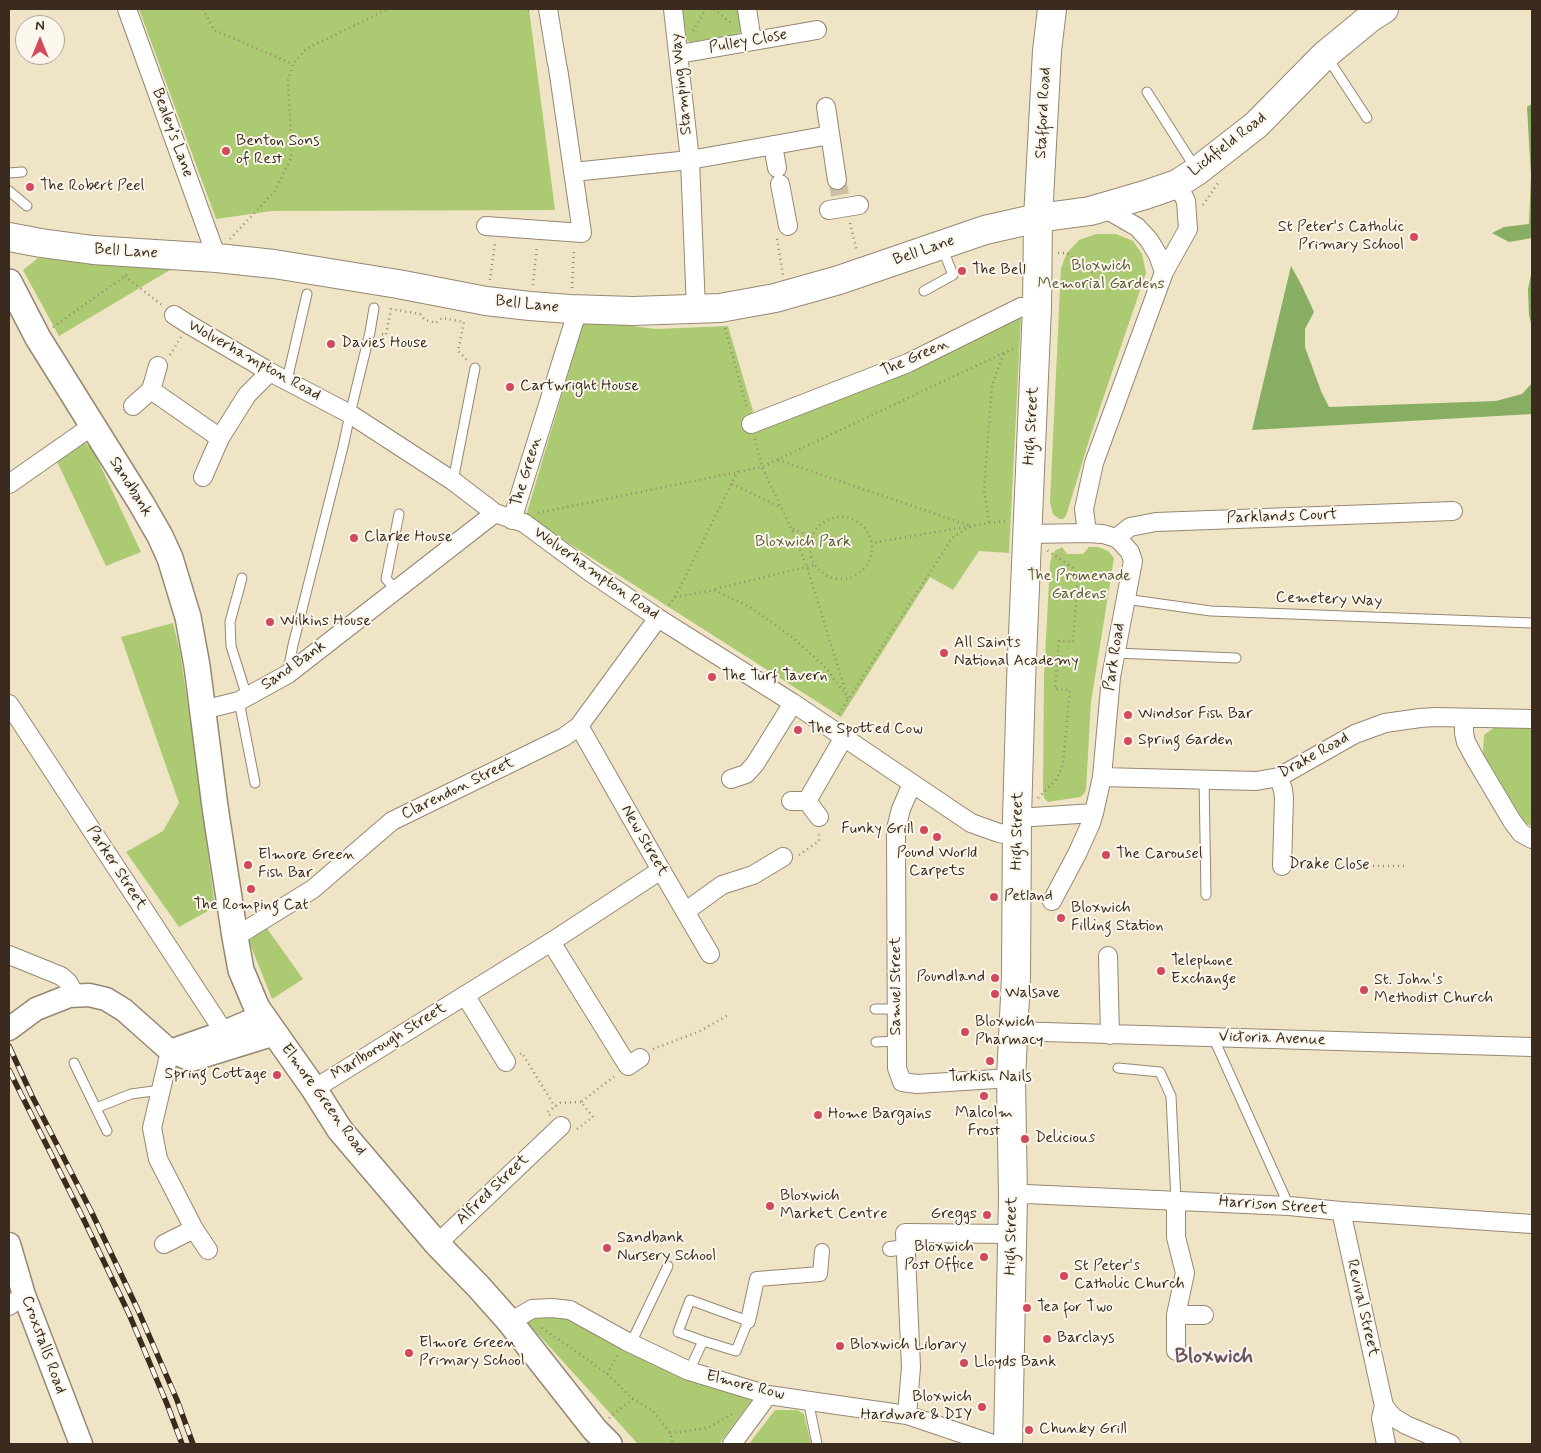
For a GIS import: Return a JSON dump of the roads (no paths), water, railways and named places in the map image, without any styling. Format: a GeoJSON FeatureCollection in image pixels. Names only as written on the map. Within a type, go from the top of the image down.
{"type":"FeatureCollection","features":[{"type":"Feature","properties":{"kind":"main road","name":"Stafford Road"},"geometry":{"type":"LineString","coordinates":[[1038,218],[1047,51],[1052,9]]}},
{"type":"Feature","properties":{"kind":"main road","name":"Lichfield Road"},"geometry":{"type":"LineString","coordinates":[[1038,218],[1104,208],[1187,177],[1265,118],[1325,55],[1370,18],[1384,9]]}},
{"type":"Feature","properties":{"kind":"main road","name":"Bell Lane"},"geometry":{"type":"LineString","coordinates":[[9,237],[93,250],[217,258],[284,266],[398,284],[486,301],[574,309],[633,311],[708,309],[789,294],[839,280],[985,230],[1038,218]]}},
{"type":"Feature","properties":{"kind":"main road","name":"High Street"},"geometry":{"type":"LineString","coordinates":[[1008,1444],[1013,1234],[1020,1195],[1010,1078],[1016,978],[1017,827],[1027,527],[1036,339],[1038,218]]}},
{"type":"Feature","properties":{"kind":"main road","name":"Sandbank"},"geometry":{"type":"LineString","coordinates":[[11,291],[160,536],[170,558],[188,617],[203,710]]}},
{"type":"Feature","properties":{"kind":"main road","name":"Elmore Green Road"},"geometry":{"type":"LineString","coordinates":[[203,710],[215,807],[235,937],[242,970],[257,1008],[314,1088],[340,1130],[437,1244],[510,1322],[602,1437]]}},
{"type":"Feature","properties":{"kind":"street","name":"Bealey’s Lane"},"geometry":{"type":"LineString","coordinates":[[127,9],[217,258]]}},
{"type":"Feature","properties":{"kind":"street"},"geometry":{"type":"LineString","coordinates":[[492,226],[582,233],[548,9]]}},
{"type":"Feature","properties":{"kind":"street","name":"Stamping Way"},"geometry":{"type":"LineString","coordinates":[[673,9],[708,309]]}},
{"type":"Feature","properties":{"kind":"street"},"geometry":{"type":"LineString","coordinates":[[747,9],[752,41]]}},
{"type":"Feature","properties":{"kind":"street","name":"Pulley Close"},"geometry":{"type":"LineString","coordinates":[[679,54],[817,30]]}},
{"type":"Feature","properties":{"kind":"street"},"geometry":{"type":"LineString","coordinates":[[826,107],[842,201]]}},
{"type":"Feature","properties":{"kind":"street"},"geometry":{"type":"LineString","coordinates":[[573,172],[690,160],[830,135]]}},
{"type":"Feature","properties":{"kind":"street"},"geometry":{"type":"LineString","coordinates":[[774,145],[788,226]]}},
{"type":"Feature","properties":{"kind":"street"},"geometry":{"type":"LineString","coordinates":[[1087,533],[1084,508],[1094,464],[1164,272],[1188,228],[1187,177]]}},
{"type":"Feature","properties":{"kind":"street"},"geometry":{"type":"LineString","coordinates":[[1104,208],[1137,227],[1149,240],[1158,255],[1164,272]]}},
{"type":"Feature","properties":{"kind":"street","name":"The Green"},"geometry":{"type":"LineString","coordinates":[[751,424],[786,403],[908,363],[1021,307],[1037,307]]}},
{"type":"Feature","properties":{"kind":"street","name":"The Green"},"geometry":{"type":"LineString","coordinates":[[518,522],[574,309]]}},
{"type":"Feature","properties":{"kind":"street","name":"Wolverhampton Road"},"geometry":{"type":"LineString","coordinates":[[181,320],[270,372],[350,414],[453,481],[495,513],[518,522],[658,618],[793,703],[971,823],[998,833],[1017,827]]}},
{"type":"Feature","properties":{"kind":"street"},"geometry":{"type":"LineString","coordinates":[[133,406],[151,390],[158,366]]}},
{"type":"Feature","properties":{"kind":"street"},"geometry":{"type":"LineString","coordinates":[[203,477],[220,438],[247,395],[270,372]]}},
{"type":"Feature","properties":{"kind":"street"},"geometry":{"type":"LineString","coordinates":[[151,390],[220,438]]}},
{"type":"Feature","properties":{"kind":"street"},"geometry":{"type":"LineString","coordinates":[[9,484],[92,426]]}},
{"type":"Feature","properties":{"kind":"street","name":"Parklands Court"},"geometry":{"type":"LineString","coordinates":[[1116,538],[1130,527],[1156,522],[1453,511]]}},
{"type":"Feature","properties":{"kind":"street","name":"Sand Bank"},"geometry":{"type":"LineString","coordinates":[[203,710],[243,699],[288,674],[495,513]]}},
{"type":"Feature","properties":{"kind":"street"},"geometry":{"type":"LineString","coordinates":[[1027,527],[1103,534],[1116,538]]}},
{"type":"Feature","properties":{"kind":"street","name":"Park Road"},"geometry":{"type":"LineString","coordinates":[[1052,901],[1058,876],[1085,837],[1094,813],[1102,777],[1111,677],[1133,561],[1126,547],[1116,538]]}},
{"type":"Feature","properties":{"kind":"street","name":"Clarendon Street"},"geometry":{"type":"LineString","coordinates":[[235,937],[313,889],[392,821],[564,737],[579,726],[658,618]]}},
{"type":"Feature","properties":{"kind":"street"},"geometry":{"type":"LineString","coordinates":[[731,779],[746,774],[755,764],[793,703]]}},
{"type":"Feature","properties":{"kind":"street","name":"Parker Street"},"geometry":{"type":"LineString","coordinates":[[9,704],[224,1032]]}},
{"type":"Feature","properties":{"kind":"street","name":"Drake Road"},"geometry":{"type":"LineString","coordinates":[[1102,777],[1256,781],[1279,776],[1355,734],[1385,723],[1420,718],[1532,719]]}},
{"type":"Feature","properties":{"kind":"street"},"geometry":{"type":"LineString","coordinates":[[1464,718],[1466,742],[1474,757],[1512,821],[1521,833],[1532,839]]}},
{"type":"Feature","properties":{"kind":"street","name":"New Street"},"geometry":{"type":"LineString","coordinates":[[579,726],[660,870],[710,954]]}},
{"type":"Feature","properties":{"kind":"street"},"geometry":{"type":"LineString","coordinates":[[819,817],[799,801],[837,732]]}},
{"type":"Feature","properties":{"kind":"street","name":"Drake Close"},"geometry":{"type":"LineString","coordinates":[[1279,776],[1284,798],[1282,866]]}},
{"type":"Feature","properties":{"kind":"street","name":"Samuel Street"},"geometry":{"type":"LineString","coordinates":[[912,784],[901,809],[896,829],[897,1068],[902,1082],[917,1084],[1010,1078]]}},
{"type":"Feature","properties":{"kind":"street"},"geometry":{"type":"LineString","coordinates":[[1017,827],[1094,813]]}},
{"type":"Feature","properties":{"kind":"street"},"geometry":{"type":"LineString","coordinates":[[686,911],[722,885],[753,875],[783,857]]}},
{"type":"Feature","properties":{"kind":"street","name":"Marlborough Street"},"geometry":{"type":"LineString","coordinates":[[314,1088],[551,942],[660,870]]}},
{"type":"Feature","properties":{"kind":"street"},"geometry":{"type":"LineString","coordinates":[[551,942],[634,1062]]}},
{"type":"Feature","properties":{"kind":"street"},"geometry":{"type":"LineString","coordinates":[[9,956],[61,976],[68,982],[75,995]]}},
{"type":"Feature","properties":{"kind":"street"},"geometry":{"type":"LineString","coordinates":[[1108,956],[1110,1035]]}},
{"type":"Feature","properties":{"kind":"street"},"geometry":{"type":"LineString","coordinates":[[9,1029],[36,1009],[69,996],[89,995],[106,1000],[124,1010],[170,1051],[191,1060],[269,1025]]}},
{"type":"Feature","properties":{"kind":"street","name":"Marlborough Street"},"geometry":{"type":"LineString","coordinates":[[465,995],[506,1062]]}},
{"type":"Feature","properties":{"kind":"street"},"geometry":{"type":"LineString","coordinates":[[170,1051],[224,1032],[269,1025]]}},
{"type":"Feature","properties":{"kind":"street","name":"Victoria Avenue"},"geometry":{"type":"LineString","coordinates":[[1012,1032],[1532,1047]]}},
{"type":"Feature","properties":{"kind":"street"},"geometry":{"type":"LineString","coordinates":[[170,1051],[152,1128],[158,1159],[194,1229],[208,1250]]}},
{"type":"Feature","properties":{"kind":"street","name":"Alfred Street"},"geometry":{"type":"LineString","coordinates":[[437,1244],[551,1130]]}},
{"type":"Feature","properties":{"kind":"street","name":"Harrison Street"},"geometry":{"type":"LineString","coordinates":[[1020,1195],[1289,1206],[1532,1224]]}},
{"type":"Feature","properties":{"kind":"street"},"geometry":{"type":"LineString","coordinates":[[1176,1201],[1176,1237],[1185,1273],[1176,1315],[1176,1351]]}},
{"type":"Feature","properties":{"kind":"street","name":"Revival Street"},"geometry":{"type":"LineString","coordinates":[[1340,1211],[1384,1406],[1381,1418],[1386,1444]]}},
{"type":"Feature","properties":{"kind":"street"},"geometry":{"type":"LineString","coordinates":[[164,1244],[194,1229]]}},
{"type":"Feature","properties":{"kind":"street"},"geometry":{"type":"LineString","coordinates":[[907,1415],[911,1367],[898,1248],[905,1233],[1013,1234]]}},
{"type":"Feature","properties":{"kind":"street","name":"Croxstalls Road"},"geometry":{"type":"LineString","coordinates":[[9,1244],[17,1301],[81,1444]]}},
{"type":"Feature","properties":{"kind":"street"},"geometry":{"type":"LineString","coordinates":[[748,1321],[757,1279],[820,1274],[822,1250]]}},
{"type":"Feature","properties":{"kind":"street","name":"Elmore Row"},"geometry":{"type":"LineString","coordinates":[[510,1322],[532,1309],[552,1308],[570,1310],[628,1342],[689,1371],[763,1401],[808,1400],[907,1415],[993,1444]]}},
{"type":"Feature","properties":{"kind":"street"},"geometry":{"type":"LineString","coordinates":[[1176,1315],[1204,1315]]}},
{"type":"Feature","properties":{"kind":"street"},"geometry":{"type":"LineString","coordinates":[[732,1444],[763,1401]]}},
{"type":"Feature","properties":{"kind":"street"},"geometry":{"type":"LineString","coordinates":[[1384,1406],[1393,1418],[1451,1444]]}},
{"type":"Feature","properties":{"kind":"lane"},"geometry":{"type":"LineString","coordinates":[[1325,55],[1367,118]]}},
{"type":"Feature","properties":{"kind":"lane"},"geometry":{"type":"LineString","coordinates":[[1147,92],[1187,177]]}},
{"type":"Feature","properties":{"kind":"lane"},"geometry":{"type":"LineString","coordinates":[[9,173],[22,172]]}},
{"type":"Feature","properties":{"kind":"lane"},"geometry":{"type":"LineString","coordinates":[[9,191],[27,206]]}},
{"type":"Feature","properties":{"kind":"lane"},"geometry":{"type":"LineString","coordinates":[[924,291],[953,275],[941,245]]}},
{"type":"Feature","properties":{"kind":"lane"},"geometry":{"type":"LineString","coordinates":[[287,380],[308,294]]}},
{"type":"Feature","properties":{"kind":"lane"},"geometry":{"type":"LineString","coordinates":[[288,674],[293,645],[343,447],[374,308]]}},
{"type":"Feature","properties":{"kind":"lane"},"geometry":{"type":"LineString","coordinates":[[453,481],[475,368]]}},
{"type":"Feature","properties":{"kind":"lane"},"geometry":{"type":"LineString","coordinates":[[396,589],[386,579],[399,514]]}},
{"type":"Feature","properties":{"kind":"lane"},"geometry":{"type":"LineString","coordinates":[[242,578],[230,622],[231,646],[243,699],[255,783]]}},
{"type":"Feature","properties":{"kind":"lane","name":"Cemetery Way"},"geometry":{"type":"LineString","coordinates":[[1125,599],[1211,611],[1532,623]]}},
{"type":"Feature","properties":{"kind":"lane"},"geometry":{"type":"LineString","coordinates":[[1115,653],[1236,658]]}},
{"type":"Feature","properties":{"kind":"lane"},"geometry":{"type":"LineString","coordinates":[[1204,780],[1206,895]]}},
{"type":"Feature","properties":{"kind":"lane"},"geometry":{"type":"LineString","coordinates":[[875,1009],[898,1009]]}},
{"type":"Feature","properties":{"kind":"lane"},"geometry":{"type":"LineString","coordinates":[[1213,1037],[1289,1206]]}},
{"type":"Feature","properties":{"kind":"lane"},"geometry":{"type":"LineString","coordinates":[[876,1042],[897,1041]]}},
{"type":"Feature","properties":{"kind":"lane"},"geometry":{"type":"LineString","coordinates":[[74,1064],[107,1131]]}},
{"type":"Feature","properties":{"kind":"lane"},"geometry":{"type":"LineString","coordinates":[[1118,1068],[1160,1072],[1171,1096],[1176,1201]]}},
{"type":"Feature","properties":{"kind":"lane"},"geometry":{"type":"LineString","coordinates":[[96,1108],[131,1094],[161,1090]]}},
{"type":"Feature","properties":{"kind":"lane"},"geometry":{"type":"LineString","coordinates":[[628,1342],[668,1266]]}},
{"type":"Feature","properties":{"kind":"lane"},"geometry":{"type":"LineString","coordinates":[[690,1300],[748,1321],[736,1351],[703,1341],[678,1332],[690,1300]]}},
{"type":"Feature","properties":{"kind":"lane"},"geometry":{"type":"LineString","coordinates":[[689,1371],[703,1341]]}},
{"type":"Feature","properties":{"kind":"lane"},"geometry":{"type":"LineString","coordinates":[[808,1400],[816,1444]]}},
{"type":"Feature","properties":{"kind":"tunnel"},"geometry":{"type":"LineString","coordinates":[[837,180],[840,195]]}},
{"type":"Feature","properties":{"kind":"railway"},"geometry":{"type":"LineString","coordinates":[[9,1046],[138,1310],[177,1400],[193,1444]]}},
{"type":"Feature","properties":{"kind":"railway"},"geometry":{"type":"LineString","coordinates":[[9,1070],[129,1314],[182,1444]]}},
{"type":"Feature","properties":{"kind":"place","name":"Benton Sons of Rest"},"geometry":{"type":"Point","coordinates":[226,151]}},
{"type":"Feature","properties":{"kind":"place","name":"The Robert Peel"},"geometry":{"type":"Point","coordinates":[30,187]}},
{"type":"Feature","properties":{"kind":"place","name":"St Peter's Catholic Primary School"},"geometry":{"type":"Point","coordinates":[1414,237]}},
{"type":"Feature","properties":{"kind":"place","name":"The Bell"},"geometry":{"type":"Point","coordinates":[962,271]}},
{"type":"Feature","properties":{"kind":"place","name":"Davies House"},"geometry":{"type":"Point","coordinates":[331,344]}},
{"type":"Feature","properties":{"kind":"place","name":"Cartwright House"},"geometry":{"type":"Point","coordinates":[510,387]}},
{"type":"Feature","properties":{"kind":"place","name":"Clarke House"},"geometry":{"type":"Point","coordinates":[354,538]}},
{"type":"Feature","properties":{"kind":"place","name":"Wilkins House"},"geometry":{"type":"Point","coordinates":[270,622]}},
{"type":"Feature","properties":{"kind":"place","name":"All Saints National Academy"},"geometry":{"type":"Point","coordinates":[944,653]}},
{"type":"Feature","properties":{"kind":"place","name":"The Turf Tavern"},"geometry":{"type":"Point","coordinates":[712,677]}},
{"type":"Feature","properties":{"kind":"place","name":"Windsor Fish Bar"},"geometry":{"type":"Point","coordinates":[1128,715]}},
{"type":"Feature","properties":{"kind":"place","name":"The Spotted Cow"},"geometry":{"type":"Point","coordinates":[798,730]}},
{"type":"Feature","properties":{"kind":"place","name":"Spring Garden"},"geometry":{"type":"Point","coordinates":[1128,741]}},
{"type":"Feature","properties":{"kind":"place","name":"Funky Grill"},"geometry":{"type":"Point","coordinates":[924,830]}},
{"type":"Feature","properties":{"kind":"place","name":"Pound World Carpets"},"geometry":{"type":"Point","coordinates":[937,837]}},
{"type":"Feature","properties":{"kind":"place","name":"The Carousel"},"geometry":{"type":"Point","coordinates":[1106,855]}},
{"type":"Feature","properties":{"kind":"place","name":"Elmore Green Fish Bar"},"geometry":{"type":"Point","coordinates":[248,865]}},
{"type":"Feature","properties":{"kind":"place","name":"The Romping Cat"},"geometry":{"type":"Point","coordinates":[251,889]}},
{"type":"Feature","properties":{"kind":"place","name":"Petland"},"geometry":{"type":"Point","coordinates":[994,897]}},
{"type":"Feature","properties":{"kind":"place","name":"Bloxwich Filling Station"},"geometry":{"type":"Point","coordinates":[1061,918]}},
{"type":"Feature","properties":{"kind":"place","name":"Telephone Exchange"},"geometry":{"type":"Point","coordinates":[1161,971]}},
{"type":"Feature","properties":{"kind":"place","name":"Poundland"},"geometry":{"type":"Point","coordinates":[995,978]}},
{"type":"Feature","properties":{"kind":"place","name":"St. John's Methodist Church"},"geometry":{"type":"Point","coordinates":[1364,990]}},
{"type":"Feature","properties":{"kind":"place","name":"Walsave"},"geometry":{"type":"Point","coordinates":[995,994]}},
{"type":"Feature","properties":{"kind":"place","name":"Bloxwich Pharmacy"},"geometry":{"type":"Point","coordinates":[965,1032]}},
{"type":"Feature","properties":{"kind":"place","name":"Turkish Nails"},"geometry":{"type":"Point","coordinates":[990,1061]}},
{"type":"Feature","properties":{"kind":"place","name":"Spring Cottage"},"geometry":{"type":"Point","coordinates":[277,1075]}},
{"type":"Feature","properties":{"kind":"place","name":"Malcolm Frost"},"geometry":{"type":"Point","coordinates":[984,1096]}},
{"type":"Feature","properties":{"kind":"place","name":"Home Bargains"},"geometry":{"type":"Point","coordinates":[818,1115]}},
{"type":"Feature","properties":{"kind":"place","name":"Delicious"},"geometry":{"type":"Point","coordinates":[1025,1139]}},
{"type":"Feature","properties":{"kind":"place","name":"Bloxwich Market Centre"},"geometry":{"type":"Point","coordinates":[770,1206]}},
{"type":"Feature","properties":{"kind":"place","name":"Greggs"},"geometry":{"type":"Point","coordinates":[987,1215]}},
{"type":"Feature","properties":{"kind":"place","name":"Sandbank Nursery School"},"geometry":{"type":"Point","coordinates":[607,1248]}},
{"type":"Feature","properties":{"kind":"place","name":"Bloxwich Post Office"},"geometry":{"type":"Point","coordinates":[984,1257]}},
{"type":"Feature","properties":{"kind":"place","name":"St Peter's Catholic Church"},"geometry":{"type":"Point","coordinates":[1064,1276]}},
{"type":"Feature","properties":{"kind":"place","name":"Tea for Two"},"geometry":{"type":"Point","coordinates":[1027,1308]}},
{"type":"Feature","properties":{"kind":"place","name":"Barclays"},"geometry":{"type":"Point","coordinates":[1047,1339]}},
{"type":"Feature","properties":{"kind":"place","name":"Bloxwich Library"},"geometry":{"type":"Point","coordinates":[840,1346]}},
{"type":"Feature","properties":{"kind":"place","name":"Elmore Green Primary School"},"geometry":{"type":"Point","coordinates":[409,1353]}},
{"type":"Feature","properties":{"kind":"place","name":"Lloyds Bank"},"geometry":{"type":"Point","coordinates":[964,1363]}},
{"type":"Feature","properties":{"kind":"place","name":"Bloxwich Hardware & DIY"},"geometry":{"type":"Point","coordinates":[982,1407]}},
{"type":"Feature","properties":{"kind":"place","name":"Chunky Grill"},"geometry":{"type":"Point","coordinates":[1029,1430]}},
{"type":"Feature","properties":{"kind":"district","name":"Bloxwich"},"geometry":{"type":"Point","coordinates":[1214,1358]}},
{"type":"Feature","properties":{"kind":"park label","name":"Bloxwich Memorial Gardens"},"geometry":{"type":"Point","coordinates":[1101,276]}},
{"type":"Feature","properties":{"kind":"park label","name":"Bloxwich Park"},"geometry":{"type":"Point","coordinates":[803,543]}},
{"type":"Feature","properties":{"kind":"park label","name":"The Promenade Gardens"},"geometry":{"type":"Point","coordinates":[1079,586]}}]}
